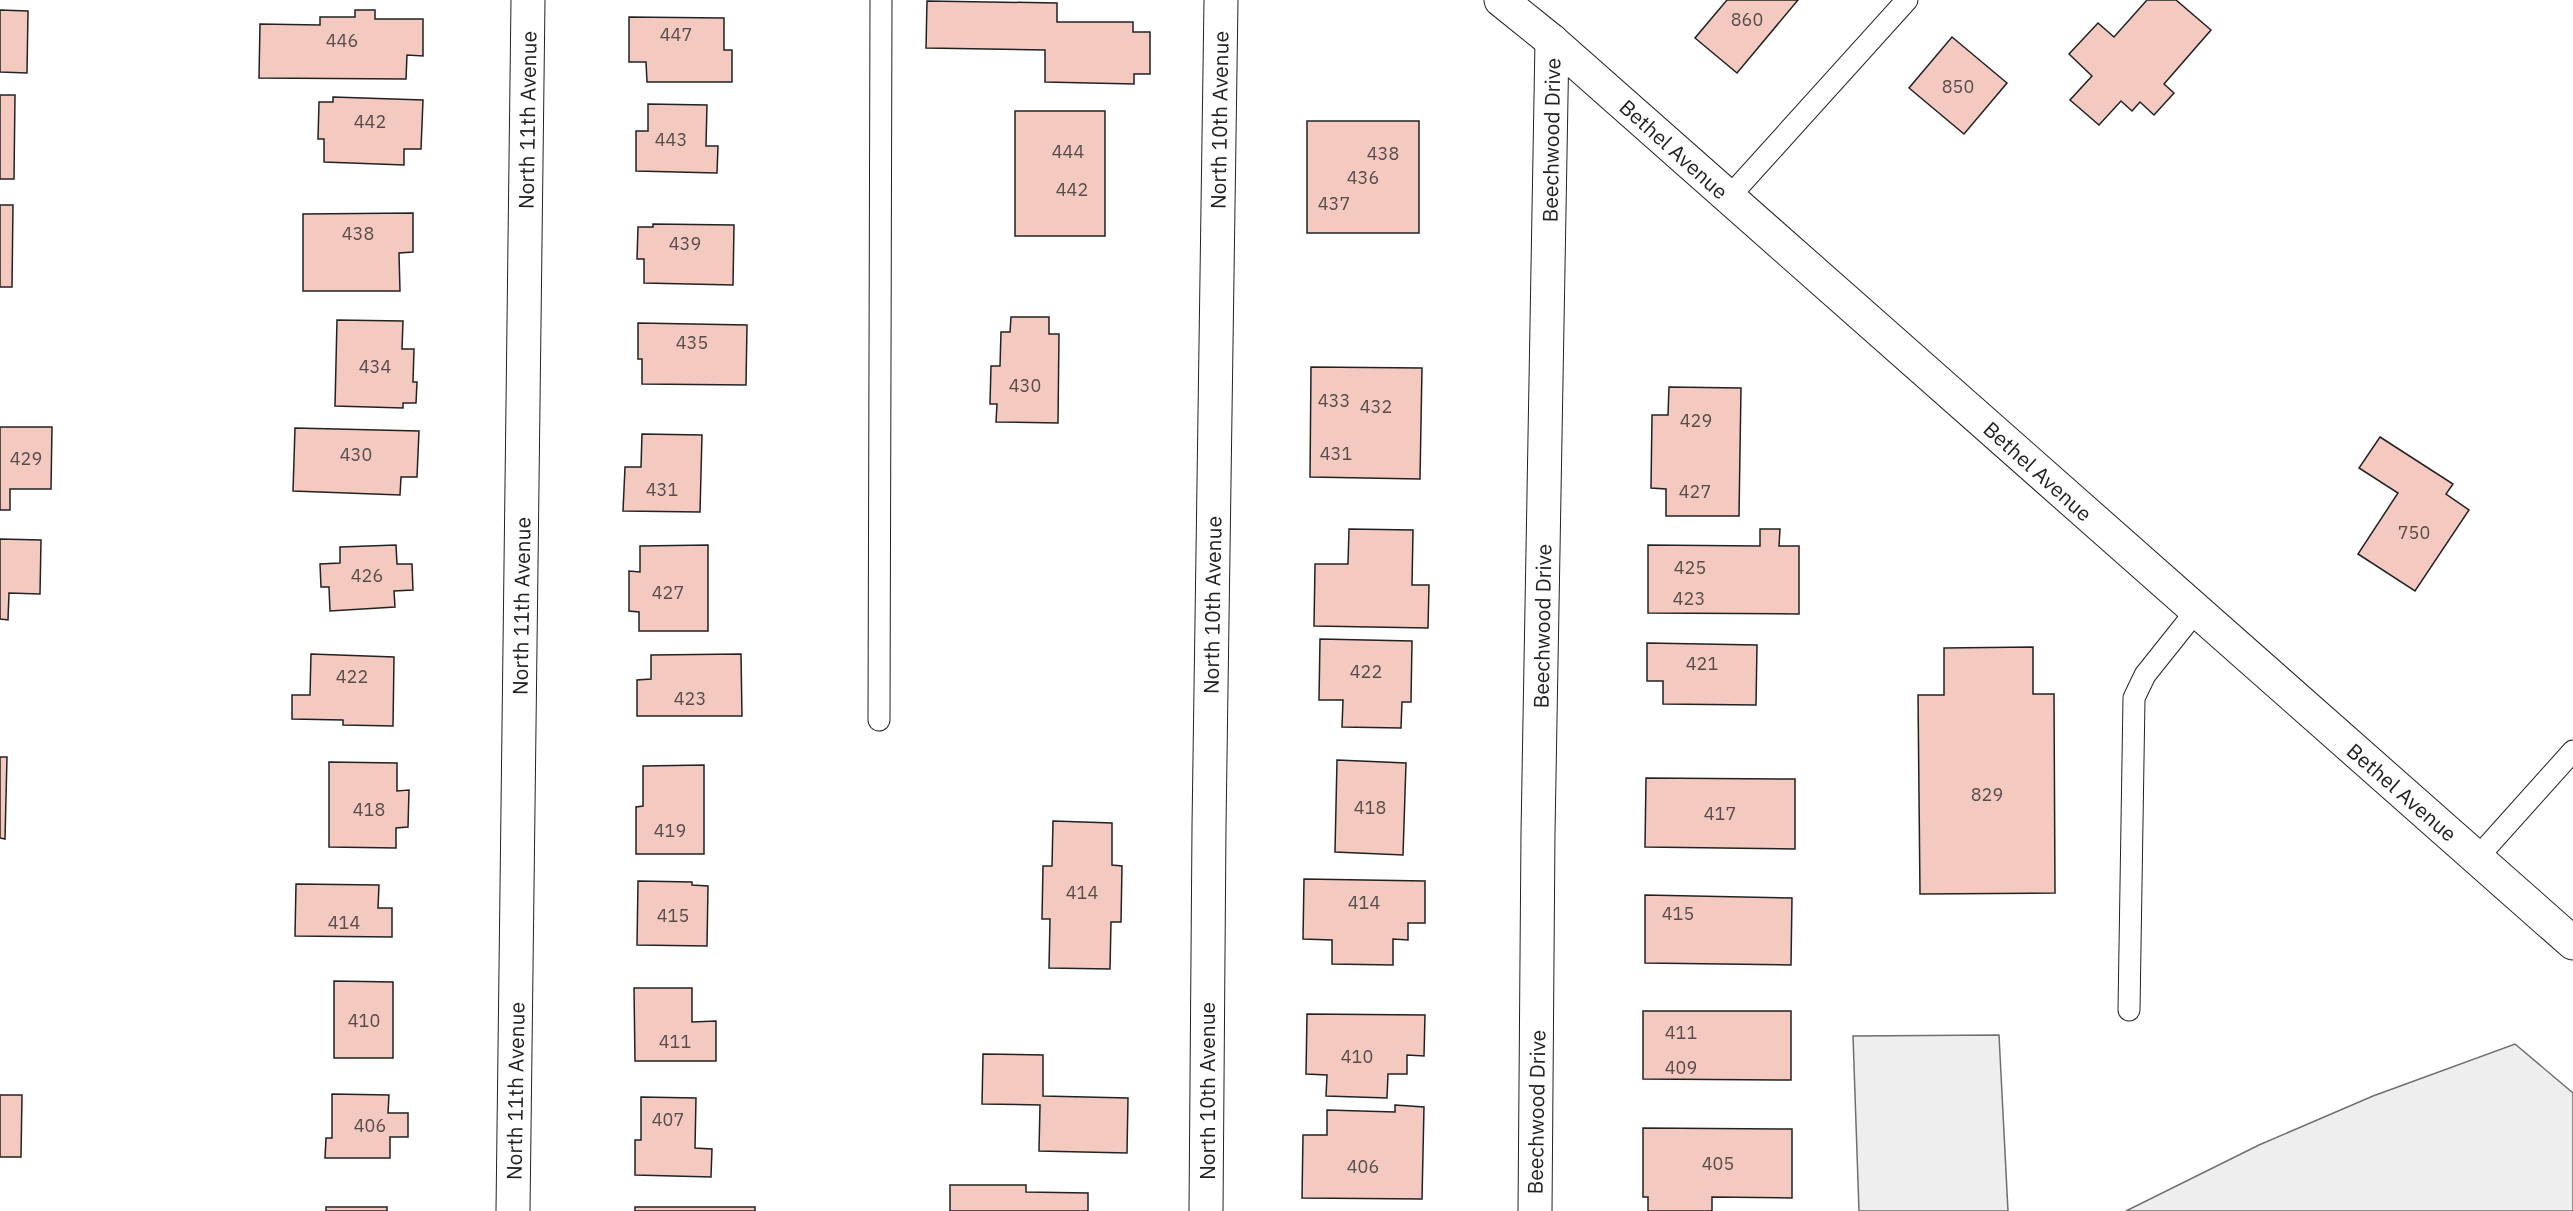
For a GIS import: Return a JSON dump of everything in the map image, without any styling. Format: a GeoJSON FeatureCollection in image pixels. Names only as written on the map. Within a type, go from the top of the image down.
{"type":"FeatureCollection","features":[{"type":"Feature","properties":{"kind":"street","name":"North 11th Avenue"},"geometry":{"type":"LineString","coordinates":[[513,1211],[528,0]]}},
{"type":"Feature","properties":{"kind":"street","name":"North 10th Avenue"},"geometry":{"type":"LineString","coordinates":[[1206,1211],[1221,0]]}},
{"type":"Feature","properties":{"kind":"street","name":"Bethel Avenue"},"geometry":{"type":"LineString","coordinates":[[1501,0],[1552,41],[2573,943]]}},
{"type":"Feature","properties":{"kind":"street","name":"Beechwood Drive"},"geometry":{"type":"LineString","coordinates":[[1535,1211],[1538,821],[1552,41]]}},
{"type":"Feature","properties":{"kind":"lane"},"geometry":{"type":"LineString","coordinates":[[879,720],[881,0]]}},
{"type":"Feature","properties":{"kind":"lane"},"geometry":{"type":"LineString","coordinates":[[1729,197],[1907,0]]}},
{"type":"Feature","properties":{"kind":"lane"},"geometry":{"type":"LineString","coordinates":[[2129,1010],[2134,698],[2145,675],[2196,611]]}},
{"type":"Feature","properties":{"kind":"lane"},"geometry":{"type":"LineString","coordinates":[[2477,858],[2573,751]]}},
{"type":"Feature","properties":{"kind":"shaded area"},"geometry":{"type":"Polygon","coordinates":[[[1999,1035],[2008,1211],[1859,1211],[1853,1036],[1999,1035]]]}},
{"type":"Feature","properties":{"kind":"shaded area"},"geometry":{"type":"Polygon","coordinates":[[[2515,1044],[2573,1093],[2573,1211],[2126,1211],[2259,1145],[2373,1096],[2515,1044]]]}},
{"type":"Feature","properties":{"kind":"building"},"geometry":{"type":"Polygon","coordinates":[[[1727,0],[1798,0],[1737,73],[1695,38],[1727,0]]]}},
{"type":"Feature","properties":{"kind":"building"},"geometry":{"type":"Polygon","coordinates":[[[2147,0],[2176,0],[2211,30],[2164,84],[2174,93],[2154,115],[2140,102],[2132,111],[2121,101],[2099,125],[2070,100],[2092,76],[2069,54],[2098,23],[2114,37],[2147,0]]]}},
{"type":"Feature","properties":{"kind":"building"},"geometry":{"type":"Polygon","coordinates":[[[927,1],[1057,3],[1057,22],[1133,22],[1133,32],[1150,32],[1150,74],[1134,74],[1134,84],[1045,82],[1045,50],[926,48],[927,1]]]}},
{"type":"Feature","properties":{"kind":"building"},"geometry":{"type":"Polygon","coordinates":[[[0,10],[28,11],[27,73],[0,72],[0,10]]]}},
{"type":"Feature","properties":{"kind":"building"},"geometry":{"type":"Polygon","coordinates":[[[355,10],[375,10],[375,19],[423,19],[423,56],[407,55],[406,79],[259,78],[260,24],[320,25],[320,17],[355,17],[355,10]]]}},
{"type":"Feature","properties":{"kind":"building"},"geometry":{"type":"Polygon","coordinates":[[[629,17],[724,18],[724,50],[732,50],[732,82],[647,82],[646,62],[629,62],[629,17]]]}},
{"type":"Feature","properties":{"kind":"building"},"geometry":{"type":"Polygon","coordinates":[[[1952,37],[2007,83],[1964,134],[1909,88],[1952,37]]]}},
{"type":"Feature","properties":{"kind":"building"},"geometry":{"type":"Polygon","coordinates":[[[0,95],[15,95],[14,179],[0,179],[0,95]]]}},
{"type":"Feature","properties":{"kind":"building"},"geometry":{"type":"Polygon","coordinates":[[[333,97],[423,100],[421,149],[404,149],[404,165],[324,162],[324,139],[318,139],[319,102],[333,102],[333,97]]]}},
{"type":"Feature","properties":{"kind":"building"},"geometry":{"type":"Polygon","coordinates":[[[648,104],[707,105],[706,146],[718,146],[717,173],[636,171],[636,131],[648,131],[648,104]]]}},
{"type":"Feature","properties":{"kind":"building"},"geometry":{"type":"Polygon","coordinates":[[[1015,111],[1105,111],[1105,236],[1015,236],[1015,111]]]}},
{"type":"Feature","properties":{"kind":"building"},"geometry":{"type":"Polygon","coordinates":[[[1307,121],[1419,121],[1419,233],[1307,233],[1307,121]]]}},
{"type":"Feature","properties":{"kind":"building"},"geometry":{"type":"Polygon","coordinates":[[[0,205],[13,205],[12,287],[0,287],[0,205]]]}},
{"type":"Feature","properties":{"kind":"building"},"geometry":{"type":"Polygon","coordinates":[[[413,213],[413,252],[399,253],[400,291],[303,291],[303,214],[413,213]]]}},
{"type":"Feature","properties":{"kind":"building"},"geometry":{"type":"Polygon","coordinates":[[[653,224],[734,225],[733,285],[644,283],[644,259],[637,259],[638,227],[653,227],[653,224]]]}},
{"type":"Feature","properties":{"kind":"building"},"geometry":{"type":"Polygon","coordinates":[[[1011,317],[1049,317],[1049,334],[1059,334],[1058,423],[996,422],[997,404],[990,404],[991,366],[1000,366],[1001,332],[1010,332],[1011,317]]]}},
{"type":"Feature","properties":{"kind":"building"},"geometry":{"type":"Polygon","coordinates":[[[337,320],[403,321],[402,349],[414,349],[413,382],[417,382],[416,403],[403,403],[403,408],[335,406],[337,320]]]}},
{"type":"Feature","properties":{"kind":"building"},"geometry":{"type":"Polygon","coordinates":[[[638,323],[747,325],[746,385],[642,384],[642,359],[638,359],[638,323]]]}},
{"type":"Feature","properties":{"kind":"building"},"geometry":{"type":"Polygon","coordinates":[[[1311,367],[1422,368],[1420,479],[1310,477],[1311,367]]]}},
{"type":"Feature","properties":{"kind":"building"},"geometry":{"type":"Polygon","coordinates":[[[1669,387],[1741,388],[1739,516],[1666,516],[1666,489],[1651,488],[1652,415],[1668,415],[1669,387]]]}},
{"type":"Feature","properties":{"kind":"building"},"geometry":{"type":"Polygon","coordinates":[[[0,427],[52,427],[51,489],[10,489],[10,510],[0,510],[0,427]]]}},
{"type":"Feature","properties":{"kind":"building"},"geometry":{"type":"Polygon","coordinates":[[[295,428],[419,431],[417,477],[401,477],[400,495],[293,491],[295,428]]]}},
{"type":"Feature","properties":{"kind":"building"},"geometry":{"type":"Polygon","coordinates":[[[642,434],[702,435],[700,512],[623,511],[625,467],[641,467],[642,434]]]}},
{"type":"Feature","properties":{"kind":"building"},"geometry":{"type":"Polygon","coordinates":[[[2380,437],[2453,484],[2446,494],[2469,510],[2415,591],[2358,554],[2398,493],[2359,468],[2380,437]]]}},
{"type":"Feature","properties":{"kind":"building"},"geometry":{"type":"Polygon","coordinates":[[[1349,529],[1413,530],[1412,585],[1429,585],[1428,628],[1314,626],[1315,564],[1348,564],[1349,529]]]}},
{"type":"Feature","properties":{"kind":"building"},"geometry":{"type":"Polygon","coordinates":[[[1760,529],[1780,529],[1779,546],[1799,546],[1799,614],[1648,613],[1648,545],[1760,546],[1760,529]]]}},
{"type":"Feature","properties":{"kind":"building"},"geometry":{"type":"Polygon","coordinates":[[[0,539],[41,540],[40,594],[9,593],[8,620],[0,619],[0,539]]]}},
{"type":"Feature","properties":{"kind":"building"},"geometry":{"type":"Polygon","coordinates":[[[396,545],[397,564],[412,564],[413,590],[394,591],[395,607],[330,611],[329,587],[321,587],[320,564],[340,563],[340,547],[396,545]]]}},
{"type":"Feature","properties":{"kind":"building"},"geometry":{"type":"Polygon","coordinates":[[[708,545],[708,631],[639,631],[639,612],[629,611],[629,571],[640,572],[640,546],[708,545]]]}},
{"type":"Feature","properties":{"kind":"building"},"geometry":{"type":"Polygon","coordinates":[[[1320,639],[1412,641],[1411,702],[1402,702],[1401,728],[1342,727],[1343,700],[1319,700],[1320,639]]]}},
{"type":"Feature","properties":{"kind":"building"},"geometry":{"type":"Polygon","coordinates":[[[1647,643],[1757,645],[1756,705],[1663,704],[1663,681],[1647,681],[1647,643]]]}},
{"type":"Feature","properties":{"kind":"building"},"geometry":{"type":"Polygon","coordinates":[[[2033,647],[2033,694],[2054,694],[2055,893],[1920,894],[1918,695],[1944,695],[1944,648],[2033,647]]]}},
{"type":"Feature","properties":{"kind":"building"},"geometry":{"type":"Polygon","coordinates":[[[311,654],[394,657],[393,726],[343,725],[343,720],[292,719],[292,695],[310,695],[311,654]]]}},
{"type":"Feature","properties":{"kind":"building"},"geometry":{"type":"Polygon","coordinates":[[[741,654],[742,716],[637,716],[637,680],[651,679],[651,655],[741,654]]]}},
{"type":"Feature","properties":{"kind":"building"},"geometry":{"type":"Polygon","coordinates":[[[0,757],[7,757],[5,839],[0,838],[0,757]]]}},
{"type":"Feature","properties":{"kind":"building"},"geometry":{"type":"Polygon","coordinates":[[[1337,760],[1406,763],[1403,855],[1335,852],[1337,760]]]}},
{"type":"Feature","properties":{"kind":"building"},"geometry":{"type":"Polygon","coordinates":[[[329,762],[397,763],[397,791],[409,790],[408,827],[396,828],[396,848],[329,847],[329,762]]]}},
{"type":"Feature","properties":{"kind":"building"},"geometry":{"type":"Polygon","coordinates":[[[704,765],[704,854],[636,854],[636,807],[643,806],[643,766],[704,765]]]}},
{"type":"Feature","properties":{"kind":"building"},"geometry":{"type":"Polygon","coordinates":[[[1646,778],[1795,779],[1795,849],[1645,847],[1646,778]]]}},
{"type":"Feature","properties":{"kind":"building"},"geometry":{"type":"Polygon","coordinates":[[[1053,821],[1112,823],[1112,865],[1122,866],[1121,922],[1111,922],[1110,969],[1049,968],[1050,919],[1042,919],[1043,866],[1052,866],[1053,821]]]}},
{"type":"Feature","properties":{"kind":"building"},"geometry":{"type":"Polygon","coordinates":[[[1304,879],[1425,881],[1425,923],[1408,923],[1408,940],[1393,939],[1393,965],[1332,964],[1332,940],[1303,939],[1304,879]]]}},
{"type":"Feature","properties":{"kind":"building"},"geometry":{"type":"Polygon","coordinates":[[[638,881],[692,882],[692,885],[708,886],[707,946],[637,945],[638,881]]]}},
{"type":"Feature","properties":{"kind":"building"},"geometry":{"type":"Polygon","coordinates":[[[296,884],[379,885],[378,908],[392,908],[392,937],[295,936],[296,884]]]}},
{"type":"Feature","properties":{"kind":"building"},"geometry":{"type":"Polygon","coordinates":[[[1645,895],[1792,898],[1791,965],[1645,963],[1645,895]]]}},
{"type":"Feature","properties":{"kind":"building"},"geometry":{"type":"Polygon","coordinates":[[[334,981],[393,982],[393,1058],[334,1058],[334,981]]]}},
{"type":"Feature","properties":{"kind":"building"},"geometry":{"type":"Polygon","coordinates":[[[634,988],[692,988],[692,1022],[716,1021],[716,1061],[635,1061],[634,988]]]}},
{"type":"Feature","properties":{"kind":"building"},"geometry":{"type":"Polygon","coordinates":[[[1643,1011],[1791,1011],[1791,1080],[1643,1079],[1643,1011]]]}},
{"type":"Feature","properties":{"kind":"building"},"geometry":{"type":"Polygon","coordinates":[[[1307,1014],[1425,1015],[1424,1056],[1407,1055],[1407,1074],[1388,1074],[1387,1098],[1326,1096],[1327,1075],[1306,1074],[1307,1014]]]}},
{"type":"Feature","properties":{"kind":"building"},"geometry":{"type":"Polygon","coordinates":[[[983,1054],[1043,1055],[1043,1096],[1128,1098],[1127,1153],[1039,1151],[1040,1105],[982,1104],[983,1054]]]}},
{"type":"Feature","properties":{"kind":"building"},"geometry":{"type":"Polygon","coordinates":[[[332,1094],[389,1095],[388,1113],[408,1113],[408,1137],[390,1137],[390,1158],[325,1158],[326,1138],[332,1138],[332,1094]]]}},
{"type":"Feature","properties":{"kind":"building"},"geometry":{"type":"Polygon","coordinates":[[[0,1095],[22,1095],[21,1157],[0,1157],[0,1095]]]}},
{"type":"Feature","properties":{"kind":"building"},"geometry":{"type":"Polygon","coordinates":[[[641,1097],[696,1098],[695,1148],[712,1149],[711,1177],[635,1175],[635,1140],[641,1140],[641,1097]]]}},
{"type":"Feature","properties":{"kind":"building"},"geometry":{"type":"Polygon","coordinates":[[[1395,1105],[1424,1107],[1422,1199],[1302,1198],[1303,1135],[1327,1135],[1327,1110],[1395,1112],[1395,1105]]]}},
{"type":"Feature","properties":{"kind":"building"},"geometry":{"type":"Polygon","coordinates":[[[1643,1128],[1792,1129],[1792,1198],[1712,1197],[1712,1211],[1648,1211],[1648,1197],[1643,1197],[1643,1128]]]}},
{"type":"Feature","properties":{"kind":"building"},"geometry":{"type":"Polygon","coordinates":[[[950,1185],[1026,1185],[1026,1192],[1088,1193],[1088,1211],[950,1211],[950,1185]]]}},
{"type":"Feature","properties":{"kind":"building"},"geometry":{"type":"Polygon","coordinates":[[[326,1207],[387,1207],[387,1211],[326,1211],[326,1207]]]}},
{"type":"Feature","properties":{"kind":"building"},"geometry":{"type":"Polygon","coordinates":[[[635,1207],[755,1207],[755,1211],[635,1211],[635,1207]]]}}]}
